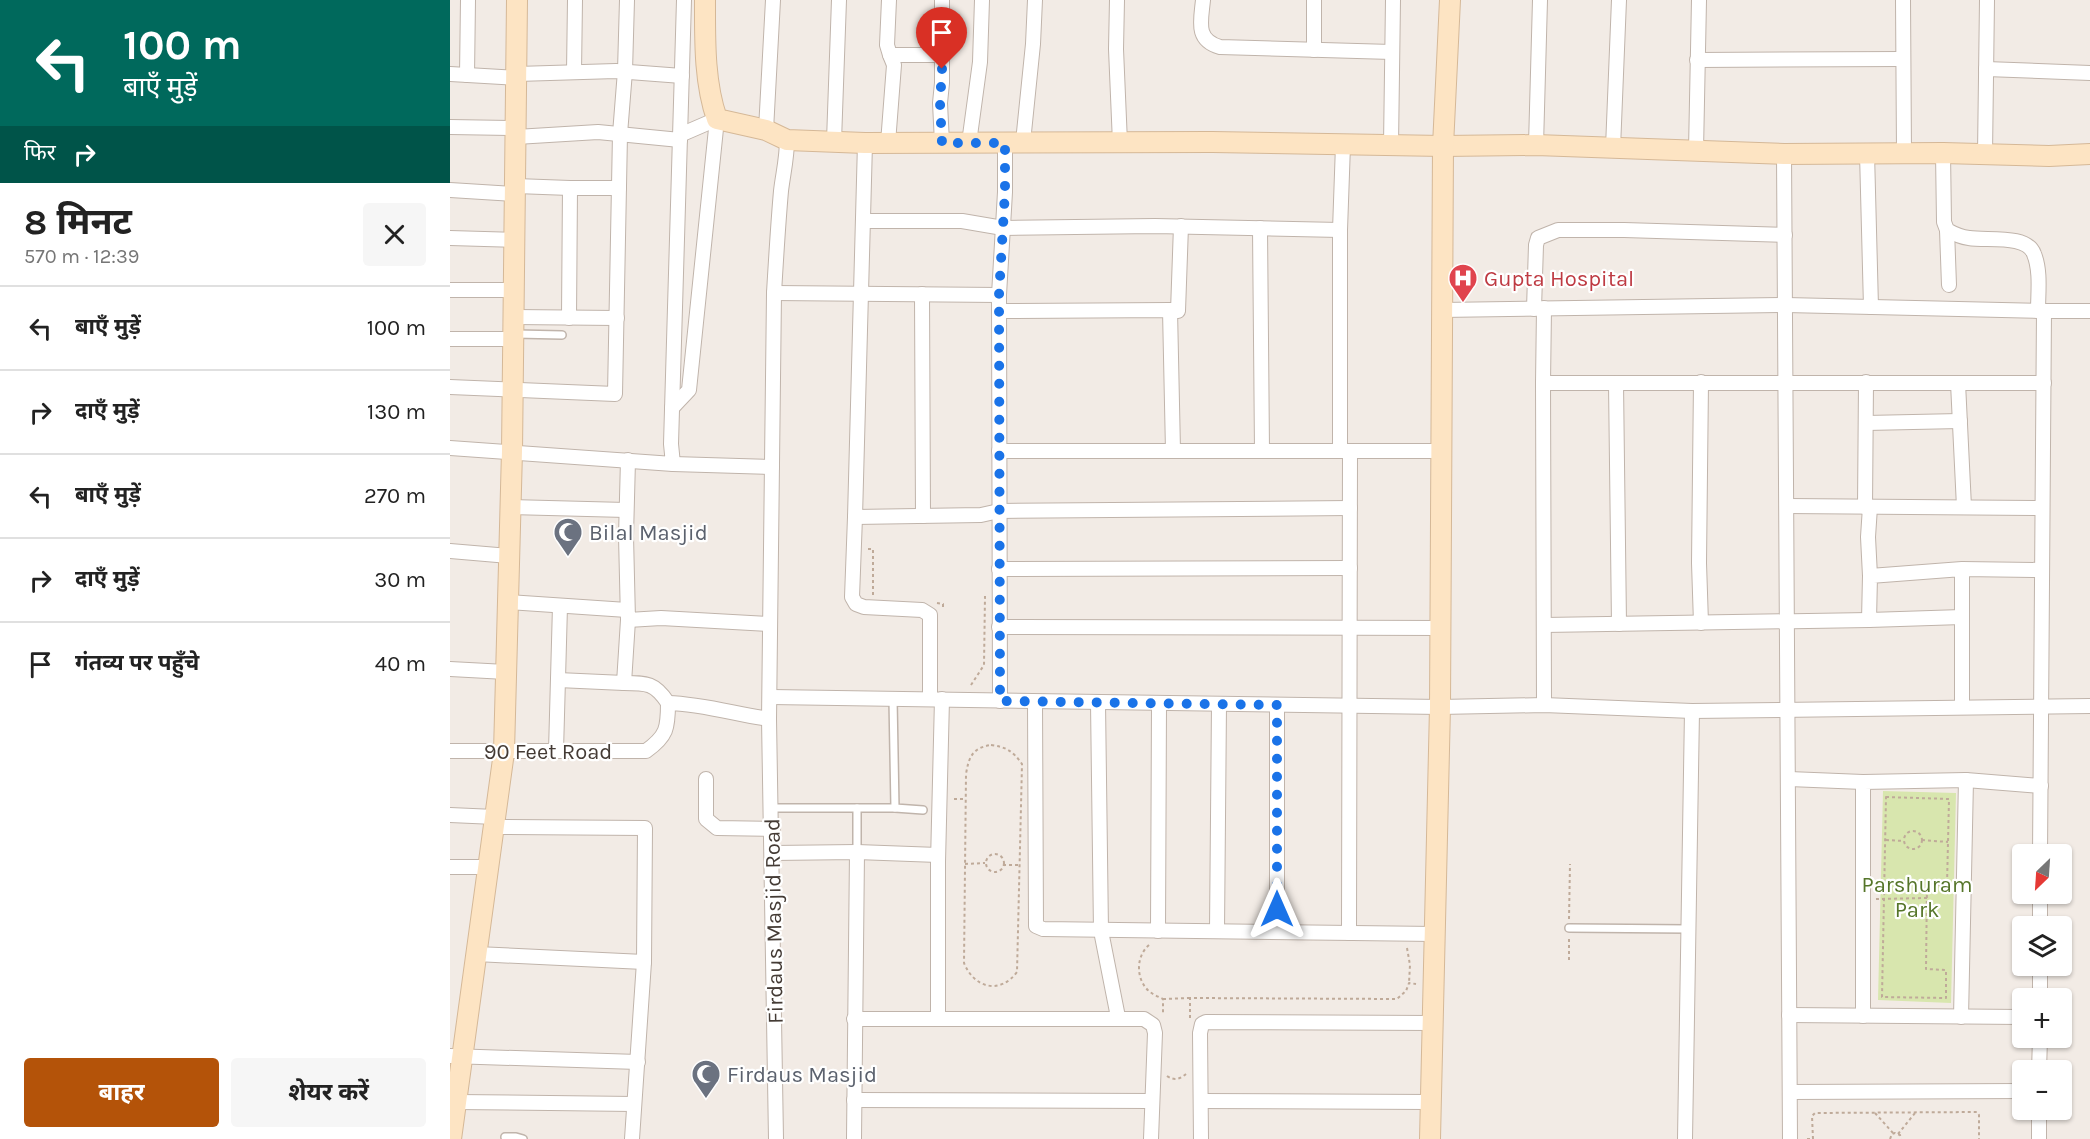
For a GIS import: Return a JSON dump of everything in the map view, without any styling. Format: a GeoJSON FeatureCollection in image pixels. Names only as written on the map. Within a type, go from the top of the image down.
{"type":"FeatureCollection","features":[{"type":"Feature","properties":{"kind":"street"},"geometry":{"type":"LineString","coordinates":[[468,0],[468,75]]}},
{"type":"Feature","properties":{"kind":"street"},"geometry":{"type":"LineString","coordinates":[[451,1139],[456,1102],[456,1056],[477,954],[504,752],[512,451],[517,0]]}},
{"type":"Feature","properties":{"kind":"street"},"geometry":{"type":"LineString","coordinates":[[574,0],[574,72]]}},
{"type":"Feature","properties":{"kind":"street"},"geometry":{"type":"LineString","coordinates":[[450,387],[615,394],[620,134],[627,0]]}},
{"type":"Feature","properties":{"kind":"street"},"geometry":{"type":"LineString","coordinates":[[673,464],[671,444],[684,0]]}},
{"type":"Feature","properties":{"kind":"street"},"geometry":{"type":"LineString","coordinates":[[672,408],[690,390],[717,119],[711,101],[705,44],[705,0]]}},
{"type":"Feature","properties":{"kind":"street"},"geometry":{"type":"LineString","coordinates":[[766,130],[773,0]]}},
{"type":"Feature","properties":{"kind":"street"},"geometry":{"type":"LineString","coordinates":[[834,141],[839,0]]}},
{"type":"Feature","properties":{"kind":"street"},"geometry":{"type":"LineString","coordinates":[[888,143],[894,65],[887,45],[889,0]]}},
{"type":"Feature","properties":{"kind":"street"},"geometry":{"type":"LineString","coordinates":[[942,0],[940,103],[942,143]]}},
{"type":"Feature","properties":{"kind":"street"},"geometry":{"type":"LineString","coordinates":[[969,143],[980,63],[982,0]]}},
{"type":"Feature","properties":{"kind":"street"},"geometry":{"type":"LineString","coordinates":[[1000,701],[999,295],[1005,192],[1033,44],[1035,0]]}},
{"type":"Feature","properties":{"kind":"street"},"geometry":{"type":"LineString","coordinates":[[1117,0],[1116,50],[1120,143]]}},
{"type":"Feature","properties":{"kind":"street"},"geometry":{"type":"LineString","coordinates":[[1203,0],[1200,25],[1204,39],[1220,48],[1392,52]]}},
{"type":"Feature","properties":{"kind":"street"},"geometry":{"type":"LineString","coordinates":[[1314,0],[1314,50]]}},
{"type":"Feature","properties":{"kind":"street"},"geometry":{"type":"LineString","coordinates":[[1391,145],[1393,0]]}},
{"type":"Feature","properties":{"kind":"street"},"geometry":{"type":"LineString","coordinates":[[1430,1139],[1440,707],[1443,146],[1450,0]]}},
{"type":"Feature","properties":{"kind":"street"},"geometry":{"type":"LineString","coordinates":[[1536,145],[1540,0]]}},
{"type":"Feature","properties":{"kind":"street"},"geometry":{"type":"LineString","coordinates":[[1613,148],[1619,0]]}},
{"type":"Feature","properties":{"kind":"street"},"geometry":{"type":"LineString","coordinates":[[1696,151],[1699,0]]}},
{"type":"Feature","properties":{"kind":"street"},"geometry":{"type":"LineString","coordinates":[[1903,0],[1904,153]]}},
{"type":"Feature","properties":{"kind":"street"},"geometry":{"type":"LineString","coordinates":[[1985,154],[1987,0]]}},
{"type":"Feature","properties":{"kind":"street"},"geometry":{"type":"LineString","coordinates":[[890,55],[941,55]]}},
{"type":"Feature","properties":{"kind":"street"},"geometry":{"type":"LineString","coordinates":[[1697,60],[1903,59]]}},
{"type":"Feature","properties":{"kind":"street"},"geometry":{"type":"LineString","coordinates":[[1986,69],[2090,73]]}},
{"type":"Feature","properties":{"kind":"street"},"geometry":{"type":"LineString","coordinates":[[450,74],[517,76],[625,71],[682,76]]}},
{"type":"Feature","properties":{"kind":"street"},"geometry":{"type":"LineString","coordinates":[[450,128],[516,133],[598,132],[680,138],[717,119],[766,130],[787,140],[865,143],[1536,145],[1784,154],[1943,153],[2049,156],[2090,154]]}},
{"type":"Feature","properties":{"kind":"street"},"geometry":{"type":"LineString","coordinates":[[776,1139],[770,719],[772,467],[774,293],[777,233],[787,140]]}},
{"type":"Feature","properties":{"kind":"street"},"geometry":{"type":"LineString","coordinates":[[865,143],[852,597],[856,604],[864,607],[922,610],[930,615],[936,699],[938,1019]]}},
{"type":"Feature","properties":{"kind":"street"},"geometry":{"type":"LineString","coordinates":[[1343,144],[1340,230],[1345,451],[1350,508],[1351,627],[1349,933]]}},
{"type":"Feature","properties":{"kind":"street"},"geometry":{"type":"LineString","coordinates":[[1867,153],[1871,307]]}},
{"type":"Feature","properties":{"kind":"street"},"geometry":{"type":"LineString","coordinates":[[1943,153],[1944,222],[1947,230],[1949,285]]}},
{"type":"Feature","properties":{"kind":"street"},"geometry":{"type":"LineString","coordinates":[[1784,154],[1790,1139]]}},
{"type":"Feature","properties":{"kind":"street"},"geometry":{"type":"LineString","coordinates":[[450,190],[619,188]]}},
{"type":"Feature","properties":{"kind":"street"},"geometry":{"type":"LineString","coordinates":[[568,318],[570,189]]}},
{"type":"Feature","properties":{"kind":"street"},"geometry":{"type":"LineString","coordinates":[[863,221],[962,221],[1003,228],[1181,226],[1340,230]]}},
{"type":"Feature","properties":{"kind":"street"},"geometry":{"type":"LineString","coordinates":[[999,311],[1178,311],[1181,226]]}},
{"type":"Feature","properties":{"kind":"street"},"geometry":{"type":"LineString","coordinates":[[1260,228],[1262,451]]}},
{"type":"Feature","properties":{"kind":"street"},"geometry":{"type":"LineString","coordinates":[[1544,705],[1543,383],[1536,245],[1538,238],[1558,230],[1785,235]]}},
{"type":"Feature","properties":{"kind":"street"},"geometry":{"type":"LineString","coordinates":[[1947,230],[1969,238],[2015,241],[2029,245],[2034,254],[2038,278],[2044,383],[2040,844]]}},
{"type":"Feature","properties":{"kind":"street"},"geometry":{"type":"LineString","coordinates":[[450,238],[515,240]]}},
{"type":"Feature","properties":{"kind":"street"},"geometry":{"type":"LineString","coordinates":[[450,290],[514,290]]}},
{"type":"Feature","properties":{"kind":"street"},"geometry":{"type":"LineString","coordinates":[[774,293],[999,295]]}},
{"type":"Feature","properties":{"kind":"street"},"geometry":{"type":"LineString","coordinates":[[922,294],[923,516]]}},
{"type":"Feature","properties":{"kind":"street"},"geometry":{"type":"LineString","coordinates":[[1441,310],[1786,305],[2090,311]]}},
{"type":"Feature","properties":{"kind":"street"},"geometry":{"type":"LineString","coordinates":[[1170,310],[1173,451]]}},
{"type":"Feature","properties":{"kind":"street"},"geometry":{"type":"LineString","coordinates":[[450,339],[513,330],[568,318],[616,318]]}},
{"type":"Feature","properties":{"kind":"street"},"geometry":{"type":"LineString","coordinates":[[1701,382],[1699,551],[1701,623]]}},
{"type":"Feature","properties":{"kind":"street"},"geometry":{"type":"LineString","coordinates":[[1866,382],[1869,620]]}},
{"type":"Feature","properties":{"kind":"street"},"geometry":{"type":"LineString","coordinates":[[1543,383],[2044,383]]}},
{"type":"Feature","properties":{"kind":"street"},"geometry":{"type":"LineString","coordinates":[[1616,383],[1619,624]]}},
{"type":"Feature","properties":{"kind":"street"},"geometry":{"type":"LineString","coordinates":[[1958,383],[1964,507]]}},
{"type":"Feature","properties":{"kind":"street"},"geometry":{"type":"LineString","coordinates":[[1866,423],[1960,421]]}},
{"type":"Feature","properties":{"kind":"street"},"geometry":{"type":"LineString","coordinates":[[450,448],[673,464],[772,467]]}},
{"type":"Feature","properties":{"kind":"street"},"geometry":{"type":"LineString","coordinates":[[999,451],[1440,451]]}},
{"type":"Feature","properties":{"kind":"street"},"geometry":{"type":"LineString","coordinates":[[624,682],[628,460]]}},
{"type":"Feature","properties":{"kind":"street"},"geometry":{"type":"LineString","coordinates":[[1787,506],[2042,508]]}},
{"type":"Feature","properties":{"kind":"street"},"geometry":{"type":"LineString","coordinates":[[510,507],[626,510]]}},
{"type":"Feature","properties":{"kind":"street"},"geometry":{"type":"LineString","coordinates":[[855,517],[981,515],[999,511],[1350,508]]}},
{"type":"Feature","properties":{"kind":"street"},"geometry":{"type":"LineString","coordinates":[[450,551],[509,555]]}},
{"type":"Feature","properties":{"kind":"street"},"geometry":{"type":"LineString","coordinates":[[999,569],[1350,568]]}},
{"type":"Feature","properties":{"kind":"street"},"geometry":{"type":"LineString","coordinates":[[1870,576],[1962,569],[2042,570]]}},
{"type":"Feature","properties":{"kind":"street"},"geometry":{"type":"LineString","coordinates":[[1962,569],[1962,707]]}},
{"type":"Feature","properties":{"kind":"street"},"geometry":{"type":"LineString","coordinates":[[508,602],[662,618],[771,624]]}},
{"type":"Feature","properties":{"kind":"street"},"geometry":{"type":"LineString","coordinates":[[556,751],[560,606]]}},
{"type":"Feature","properties":{"kind":"street"},"geometry":{"type":"LineString","coordinates":[[1544,625],[1962,617]]}},
{"type":"Feature","properties":{"kind":"street"},"geometry":{"type":"LineString","coordinates":[[999,627],[1441,627]]}},
{"type":"Feature","properties":{"kind":"street"},"geometry":{"type":"LineString","coordinates":[[450,669],[506,672]]}},
{"type":"Feature","properties":{"kind":"street"},"geometry":{"type":"LineString","coordinates":[[558,680],[648,683],[662,693],[668,703],[695,704],[729,713],[770,719]]}},
{"type":"Feature","properties":{"kind":"street"},"geometry":{"type":"LineString","coordinates":[[771,700],[936,699],[1440,707],[1544,705],[1692,711],[2090,706]]}},
{"type":"Feature","properties":{"kind":"street","name":"Firdaus Masjid Road"},"geometry":{"type":"LineString","coordinates":[[771,700],[776,1139]]}},
{"type":"Feature","properties":{"kind":"street"},"geometry":{"type":"LineString","coordinates":[[1035,702],[1036,926],[1043,929],[1156,936],[1217,931],[1435,934]]}},
{"type":"Feature","properties":{"kind":"street","name":"90 Feet Road"},"geometry":{"type":"LineString","coordinates":[[450,751],[646,752],[661,741],[668,726],[668,703]]}},
{"type":"Feature","properties":{"kind":"street"},"geometry":{"type":"LineString","coordinates":[[1098,703],[1101,931],[1118,1017]]}},
{"type":"Feature","properties":{"kind":"street"},"geometry":{"type":"LineString","coordinates":[[1156,936],[1159,704]]}},
{"type":"Feature","properties":{"kind":"street"},"geometry":{"type":"LineString","coordinates":[[1217,931],[1219,705]]}},
{"type":"Feature","properties":{"kind":"street"},"geometry":{"type":"LineString","coordinates":[[1277,705],[1277,932]]}},
{"type":"Feature","properties":{"kind":"street"},"geometry":{"type":"LineString","coordinates":[[1685,1139],[1692,711]]}},
{"type":"Feature","properties":{"kind":"street"},"geometry":{"type":"LineString","coordinates":[[706,779],[706,819],[717,828],[773,829]]}},
{"type":"Feature","properties":{"kind":"street"},"geometry":{"type":"LineString","coordinates":[[1789,779],[1863,782],[1966,780],[2040,786]]}},
{"type":"Feature","properties":{"kind":"street"},"geometry":{"type":"LineString","coordinates":[[1961,1017],[1966,780]]}},
{"type":"Feature","properties":{"kind":"street"},"geometry":{"type":"LineString","coordinates":[[1863,782],[1863,1016]]}},
{"type":"Feature","properties":{"kind":"street"},"geometry":{"type":"LineString","coordinates":[[450,815],[495,822],[645,828],[644,962],[632,1139]]}},
{"type":"Feature","properties":{"kind":"street"},"geometry":{"type":"LineString","coordinates":[[773,853],[857,852],[938,855]]}},
{"type":"Feature","properties":{"kind":"street"},"geometry":{"type":"LineString","coordinates":[[854,1139],[857,852]]}},
{"type":"Feature","properties":{"kind":"street"},"geometry":{"type":"LineString","coordinates":[[450,867],[488,867]]}},
{"type":"Feature","properties":{"kind":"street"},"geometry":{"type":"LineString","coordinates":[[477,954],[644,962]]}},
{"type":"Feature","properties":{"kind":"street"},"geometry":{"type":"LineString","coordinates":[[1790,1015],[2012,1017]]}},
{"type":"Feature","properties":{"kind":"street"},"geometry":{"type":"LineString","coordinates":[[854,1019],[1144,1018],[1153,1025],[1155,1033],[1151,1139]]}},
{"type":"Feature","properties":{"kind":"street"},"geometry":{"type":"LineString","coordinates":[[1201,1139],[1200,1033],[1202,1024],[1206,1022],[1433,1023]]}},
{"type":"Feature","properties":{"kind":"street"},"geometry":{"type":"LineString","coordinates":[[456,1056],[638,1062]]}},
{"type":"Feature","properties":{"kind":"street"},"geometry":{"type":"LineString","coordinates":[[1790,1092],[2012,1091]]}},
{"type":"Feature","properties":{"kind":"street"},"geometry":{"type":"LineString","coordinates":[[854,1100],[1151,1101]]}},
{"type":"Feature","properties":{"kind":"street"},"geometry":{"type":"LineString","coordinates":[[1201,1101],[1431,1102]]}},
{"type":"Feature","properties":{"kind":"street"},"geometry":{"type":"LineString","coordinates":[[456,1102],[634,1104]]}},
{"type":"Feature","properties":{"kind":"street"},"geometry":{"type":"LineString","coordinates":[[2039,1120],[2039,1139]]}},
{"type":"Feature","properties":{"kind":"lane"},"geometry":{"type":"LineString","coordinates":[[513,330],[562,335]]}},
{"type":"Feature","properties":{"kind":"lane"},"geometry":{"type":"LineString","coordinates":[[892,699],[895,808]]}},
{"type":"Feature","properties":{"kind":"lane"},"geometry":{"type":"LineString","coordinates":[[772,808],[923,810]]}},
{"type":"Feature","properties":{"kind":"lane"},"geometry":{"type":"LineString","coordinates":[[857,808],[857,852]]}},
{"type":"Feature","properties":{"kind":"lane"},"geometry":{"type":"LineString","coordinates":[[1569,928],[1688,929]]}},
{"type":"Feature","properties":{"kind":"lane"},"geometry":{"type":"LineString","coordinates":[[505,1137],[523,1139]]}},
{"type":"Feature","properties":{"kind":"path"},"geometry":{"type":"LineString","coordinates":[[991,745],[1005,747],[1015,754],[1022,764],[1017,972],[1010,981],[1002,986],[988,986],[978,982],[968,974],[964,963],[965,864],[966,774],[972,754],[980,747],[991,745]]}},
{"type":"Feature","properties":{"kind":"path"},"geometry":{"type":"LineString","coordinates":[[1886,797],[1949,798],[1947,885],[1927,884],[1926,969],[1946,970],[1946,998],[1882,997],[1885,840],[1886,797]]}},
{"type":"Feature","properties":{"kind":"path"},"geometry":{"type":"LineString","coordinates":[[954,799],[966,799]]}},
{"type":"Feature","properties":{"kind":"path"},"geometry":{"type":"LineString","coordinates":[[1913,831],[1920,834],[1922,840],[1919,846],[1912,849],[1904,841],[1905,835],[1913,831]]}},
{"type":"Feature","properties":{"kind":"path"},"geometry":{"type":"LineString","coordinates":[[1885,840],[1904,841]]}},
{"type":"Feature","properties":{"kind":"path"},"geometry":{"type":"LineString","coordinates":[[1922,840],[1948,842]]}},
{"type":"Feature","properties":{"kind":"path"},"geometry":{"type":"LineString","coordinates":[[995,854],[1001,856],[1003,865],[1000,870],[994,872],[989,870],[986,862],[989,855],[995,854]]}},
{"type":"Feature","properties":{"kind":"path"},"geometry":{"type":"LineString","coordinates":[[965,864],[986,862]]}},
{"type":"Feature","properties":{"kind":"path"},"geometry":{"type":"LineString","coordinates":[[1569,960],[1570,864]]}},
{"type":"Feature","properties":{"kind":"path"},"geometry":{"type":"LineString","coordinates":[[1003,865],[1020,865]]}},
{"type":"Feature","properties":{"kind":"path"},"geometry":{"type":"LineString","coordinates":[[1863,899],[1927,898]]}},
{"type":"Feature","properties":{"kind":"path"},"geometry":{"type":"LineString","coordinates":[[1156,936],[1146,947],[1138,972],[1149,992],[1163,999],[1397,999],[1406,992],[1409,983],[1409,950],[1404,945]]}},
{"type":"Feature","properties":{"kind":"path"},"geometry":{"type":"LineString","coordinates":[[1409,983],[1434,985]]}},
{"type":"Feature","properties":{"kind":"path"},"geometry":{"type":"LineString","coordinates":[[1190,998],[1190,1021]]}},
{"type":"Feature","properties":{"kind":"path"},"geometry":{"type":"LineString","coordinates":[[1163,999],[1163,1023]]}},
{"type":"Feature","properties":{"kind":"path"},"geometry":{"type":"LineString","coordinates":[[1162,1070],[1171,1079],[1179,1079],[1186,1075],[1189,1069]]}},
{"type":"Feature","properties":{"kind":"path"},"geometry":{"type":"LineString","coordinates":[[1874,1112],[1893,1133],[1898,1134]]}},
{"type":"Feature","properties":{"kind":"path"},"geometry":{"type":"LineString","coordinates":[[1898,1134],[1916,1112]]}},
{"type":"Feature","properties":{"kind":"path"},"geometry":{"type":"LineString","coordinates":[[1807,1139],[1814,1139],[1812,1116],[1815,1113],[1977,1112],[1979,1139]]}},
{"type":"Feature","properties":{"kind":"path"},"geometry":{"type":"LineString","coordinates":[[1890,1139],[1893,1133]]}},
{"type":"Feature","properties":{"kind":"path"},"geometry":{"type":"LineString","coordinates":[[1898,1134],[1900,1139]]}},
{"type":"Feature","properties":{"kind":"green space","name":"Parshuram Park"},"geometry":{"type":"Polygon","coordinates":[[[1883,791],[1956,793],[1951,1003],[1878,1000],[1883,791]]]}},
{"type":"Feature","properties":{"kind":"place","name":"Gupta Hospital"},"geometry":{"type":"Point","coordinates":[1463,304]}},
{"type":"Feature","properties":{"kind":"place","name":"Bilal Masjid"},"geometry":{"type":"Point","coordinates":[568,558]}},
{"type":"Feature","properties":{"kind":"place","name":"Firdaus Masjid"},"geometry":{"type":"Point","coordinates":[706,1100]}},
{"type":"Feature","properties":{"kind":"route"},"geometry":{"type":"LineString","coordinates":[[942,69],[940,103],[942,143],[1005,143],[1005,192],[999,295],[1000,701],[1277,705],[1277,909]]}}]}
